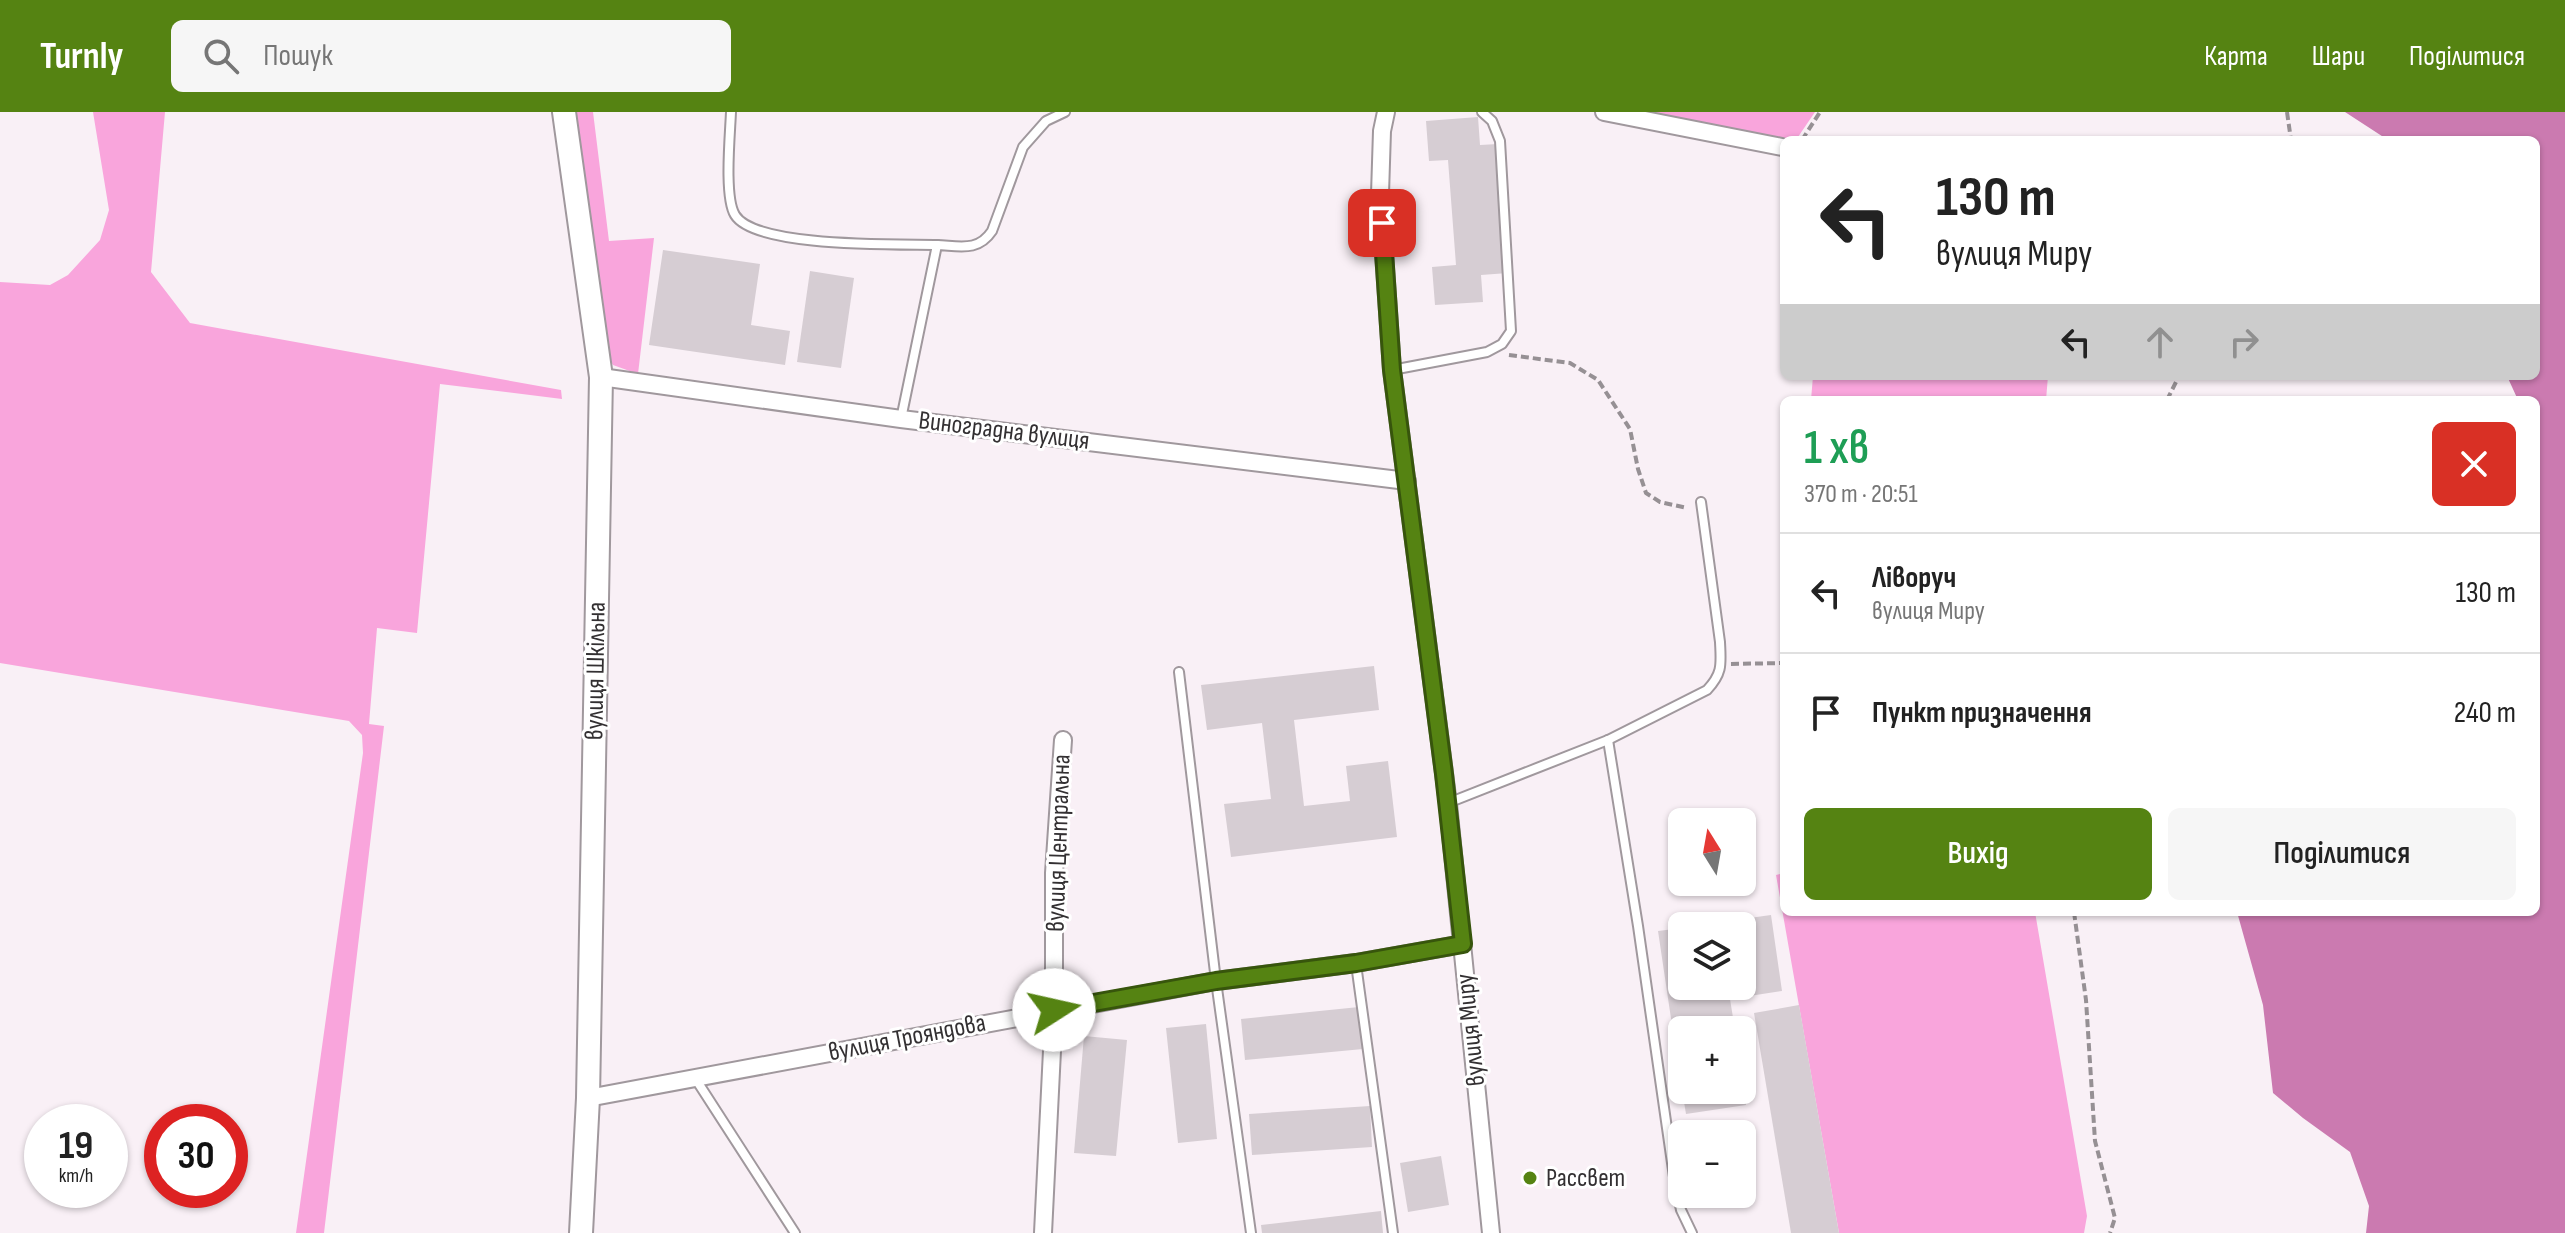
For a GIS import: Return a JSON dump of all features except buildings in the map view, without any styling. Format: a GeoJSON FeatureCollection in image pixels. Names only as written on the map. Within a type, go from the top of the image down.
{"type":"FeatureCollection","features":[{"type":"Feature","properties":{"kind":"street","name":"вулиця Шкільна"},"geometry":{"type":"LineString","coordinates":[[564,112],[601,377],[588,1098],[581,1233]]}},
{"type":"Feature","properties":{"kind":"street","name":"вулиця Миру"},"geometry":{"type":"LineString","coordinates":[[1386,112],[1382,131],[1380,194],[1392,370],[1448,804],[1491,1233]]}},
{"type":"Feature","properties":{"kind":"street"},"geometry":{"type":"LineString","coordinates":[[1604,112],[1780,147]]}},
{"type":"Feature","properties":{"kind":"street","name":"Виноградна вулиця"},"geometry":{"type":"LineString","coordinates":[[601,377],[901,419],[1407,481]]}},
{"type":"Feature","properties":{"kind":"street","name":"вулиця Центральна"},"geometry":{"type":"LineString","coordinates":[[1043,1233],[1054,1010],[1054,873],[1063,740]]}},
{"type":"Feature","properties":{"kind":"street","name":"вулиця Трояндова"},"geometry":{"type":"LineString","coordinates":[[588,1098],[1216,981],[1356,963],[1463,944]]}},
{"type":"Feature","properties":{"kind":"lane"},"geometry":{"type":"LineString","coordinates":[[731,112],[730,198],[736,217],[750,227],[764,233],[813,241],[970,247],[985,242],[992,231],[1023,147],[1046,121],[1065,112]]}},
{"type":"Feature","properties":{"kind":"lane"},"geometry":{"type":"LineString","coordinates":[[1392,370],[1487,352],[1502,344],[1511,331],[1500,141],[1492,121],[1482,112]]}},
{"type":"Feature","properties":{"kind":"lane"},"geometry":{"type":"LineString","coordinates":[[901,419],[937,245]]}},
{"type":"Feature","properties":{"kind":"lane"},"geometry":{"type":"LineString","coordinates":[[1448,804],[1608,740],[1707,690],[1718,679],[1721,665],[1701,502]]}},
{"type":"Feature","properties":{"kind":"lane"},"geometry":{"type":"LineString","coordinates":[[1179,672],[1216,981],[1251,1233]]}},
{"type":"Feature","properties":{"kind":"lane"},"geometry":{"type":"LineString","coordinates":[[1608,740],[1674,1177],[1681,1210],[1692,1233]]}},
{"type":"Feature","properties":{"kind":"lane"},"geometry":{"type":"LineString","coordinates":[[1356,963],[1393,1233]]}},
{"type":"Feature","properties":{"kind":"lane"},"geometry":{"type":"LineString","coordinates":[[695,1078],[795,1233]]}},
{"type":"Feature","properties":{"kind":"path"},"geometry":{"type":"LineString","coordinates":[[1805,136],[1820,112]]}},
{"type":"Feature","properties":{"kind":"path"},"geometry":{"type":"LineString","coordinates":[[2287,112],[2290,136]]}},
{"type":"Feature","properties":{"kind":"path"},"geometry":{"type":"LineString","coordinates":[[1487,352],[1570,363],[1598,380],[1630,429],[1646,493],[1660,502],[1684,506],[1704,520]]}},
{"type":"Feature","properties":{"kind":"path"},"geometry":{"type":"LineString","coordinates":[[1721,665],[1780,663]]}},
{"type":"Feature","properties":{"kind":"path"},"geometry":{"type":"LineString","coordinates":[[2075,916],[2086,1000],[2095,1141],[2115,1218],[2110,1233]]}},
{"type":"Feature","properties":{"kind":"shaded area"},"geometry":{"type":"Polygon","coordinates":[[[93,112],[165,112],[151,272],[190,323],[561,390],[562,399],[440,384],[417,633],[377,628],[369,724],[384,726],[324,1233],[296,1233],[363,753],[362,735],[349,721],[0,663],[0,282],[50,285],[68,275],[100,240],[109,210],[93,112]]]}},
{"type":"Feature","properties":{"kind":"shaded area"},"geometry":{"type":"Polygon","coordinates":[[[576,112],[593,112],[609,241],[654,238],[638,374],[613,365],[608,357],[576,112]]]}},
{"type":"Feature","properties":{"kind":"shaded area"},"geometry":{"type":"Polygon","coordinates":[[[1641,112],[1815,112],[1799,136],[1780,136],[1780,139],[1641,112]]]}},
{"type":"Feature","properties":{"kind":"shaded area"},"geometry":{"type":"Polygon","coordinates":[[[2345,112],[2565,112],[2565,1233],[2366,1233],[2369,1206],[2350,1152],[2273,1093],[2263,1005],[2238,916],[2540,916],[2540,396],[2516,396],[2509,380],[2540,380],[2540,136],[2382,136],[2345,112]]]}},
{"type":"Feature","properties":{"kind":"shaded area"},"geometry":{"type":"Polygon","coordinates":[[[1813,380],[2048,380],[2046,396],[1811,396],[1813,380]]]}},
{"type":"Feature","properties":{"kind":"shaded area"},"geometry":{"type":"Polygon","coordinates":[[[1780,874],[1780,898],[1776,875],[1780,874]]]}},
{"type":"Feature","properties":{"kind":"shaded area"},"geometry":{"type":"Polygon","coordinates":[[[1783,916],[2036,916],[2087,1216],[2084,1233],[1839,1233],[1783,916]]]}},
{"type":"Feature","properties":{"kind":"place","name":"Рассвет"},"geometry":{"type":"Point","coordinates":[1530,1178]}},
{"type":"Feature","properties":{"kind":"route"},"geometry":{"type":"LineString","coordinates":[[1054,1010],[1216,981],[1356,963],[1463,944],[1392,370],[1382,223]]}}]}
